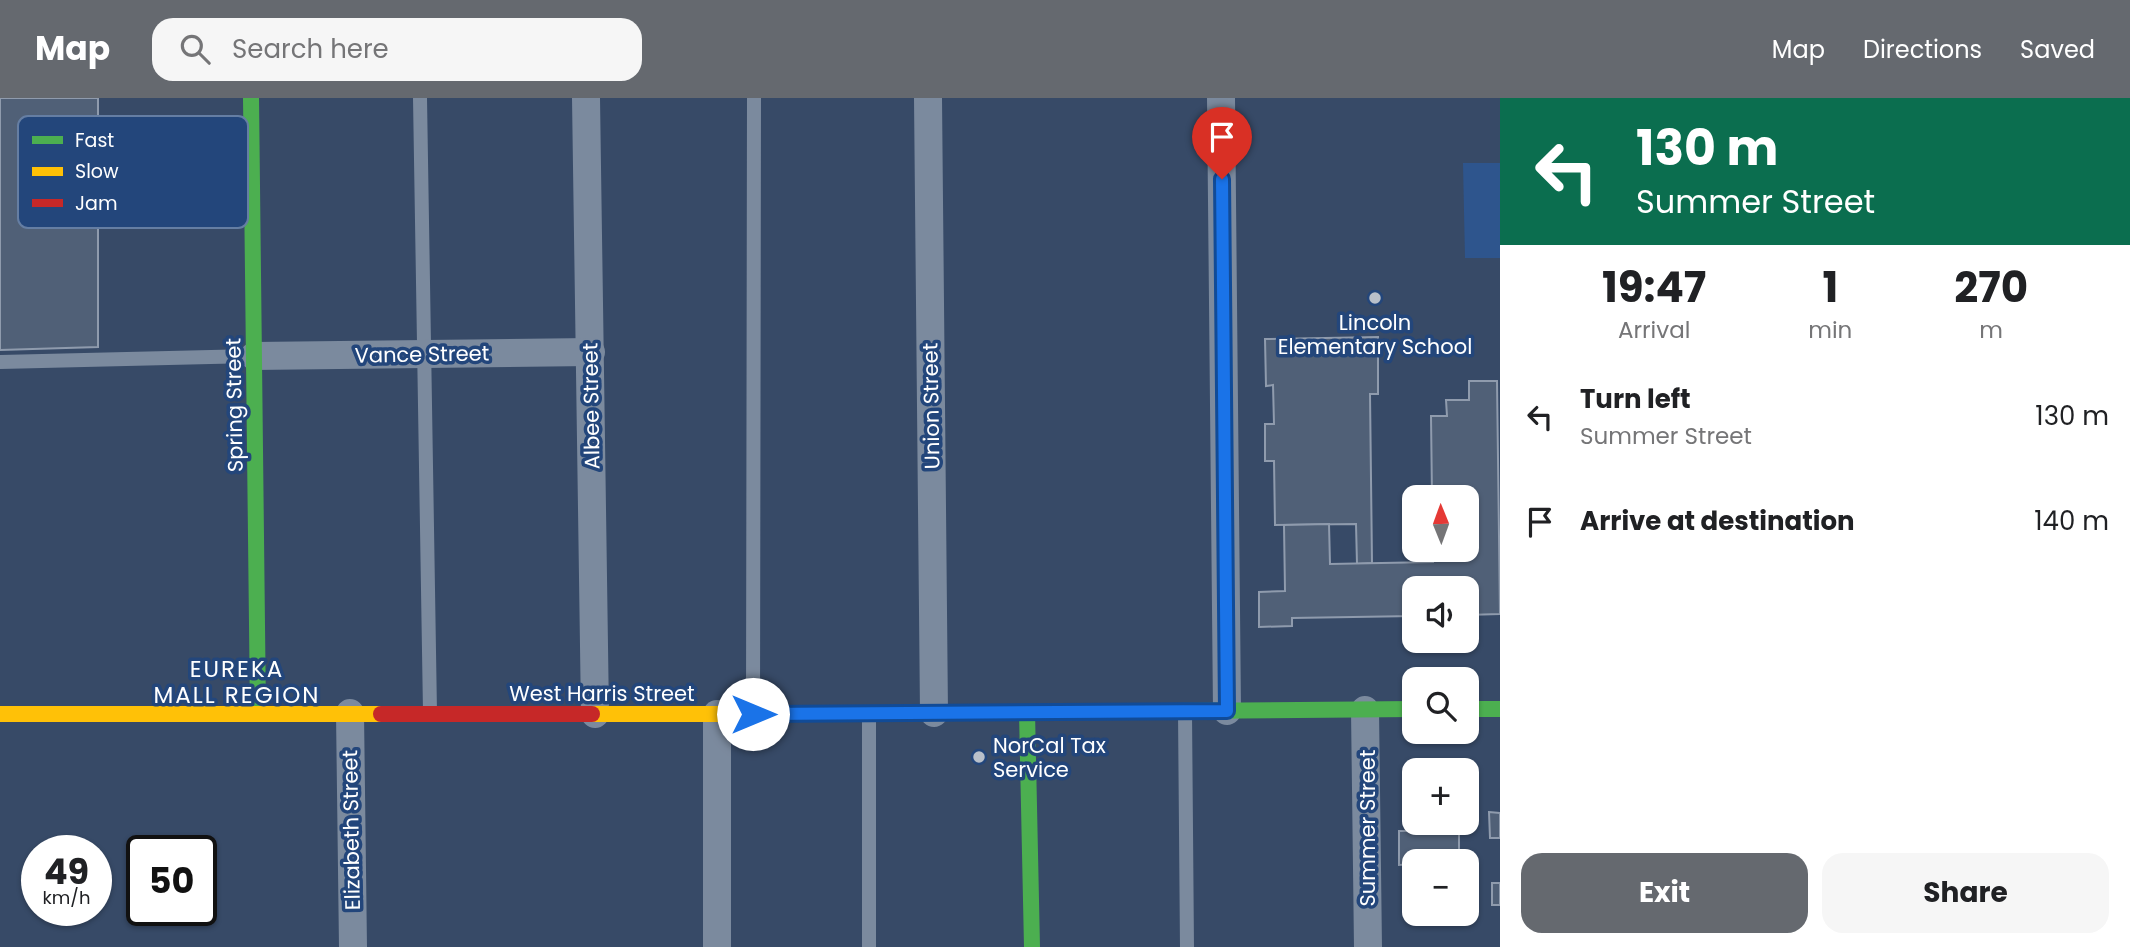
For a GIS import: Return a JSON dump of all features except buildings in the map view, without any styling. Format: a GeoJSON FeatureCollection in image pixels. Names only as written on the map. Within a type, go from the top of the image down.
{"type":"FeatureCollection","features":[{"type":"Feature","properties":{"kind":"main road","name":"Spring Street"},"geometry":{"type":"LineString","coordinates":[[251,98],[258,712]]}},
{"type":"Feature","properties":{"kind":"main road","name":"West Harris Street"},"geometry":{"type":"LineString","coordinates":[[0,714],[430,712],[595,715],[1402,709]]}},
{"type":"Feature","properties":{"kind":"main road"},"geometry":{"type":"LineString","coordinates":[[1479,709],[1500,709]]}},
{"type":"Feature","properties":{"kind":"main road"},"geometry":{"type":"LineString","coordinates":[[1027,712],[1032,947]]}},
{"type":"Feature","properties":{"kind":"street","name":"Albee Street"},"geometry":{"type":"LineString","coordinates":[[586,98],[595,715]]}},
{"type":"Feature","properties":{"kind":"street","name":"Union Street"},"geometry":{"type":"LineString","coordinates":[[928,98],[934,713]]}},
{"type":"Feature","properties":{"kind":"street"},"geometry":{"type":"LineString","coordinates":[[1222,98],[1227,711]]}},
{"type":"Feature","properties":{"kind":"street","name":"Vance Street"},"geometry":{"type":"LineString","coordinates":[[254,356],[590,352]]}},
{"type":"Feature","properties":{"kind":"street","name":"Summer Street"},"geometry":{"type":"LineString","coordinates":[[1365,710],[1368,947]]}},
{"type":"Feature","properties":{"kind":"street","name":"Elizabeth Street"},"geometry":{"type":"LineString","coordinates":[[350,713],[353,947]]}},
{"type":"Feature","properties":{"kind":"street"},"geometry":{"type":"LineString","coordinates":[[717,714],[717,947]]}},
{"type":"Feature","properties":{"kind":"lane"},"geometry":{"type":"LineString","coordinates":[[420,98],[430,712]]}},
{"type":"Feature","properties":{"kind":"lane"},"geometry":{"type":"LineString","coordinates":[[753,714],[754,98]]}},
{"type":"Feature","properties":{"kind":"lane"},"geometry":{"type":"LineString","coordinates":[[0,362],[254,356]]}},
{"type":"Feature","properties":{"kind":"lane"},"geometry":{"type":"LineString","coordinates":[[1185,711],[1187,947]]}},
{"type":"Feature","properties":{"kind":"lane"},"geometry":{"type":"LineString","coordinates":[[869,714],[869,947]]}},
{"type":"Feature","properties":{"kind":"shaded area"},"geometry":{"type":"Polygon","coordinates":[[[1463,163],[1500,163],[1500,258],[1465,258],[1463,163]]]}},
{"type":"Feature","properties":{"kind":"traffic: fast"},"geometry":{"type":"LineString","coordinates":[[251,98],[258,712]]}},
{"type":"Feature","properties":{"kind":"traffic: fast"},"geometry":{"type":"LineString","coordinates":[[818,714],[1402,709]]}},
{"type":"Feature","properties":{"kind":"traffic: fast"},"geometry":{"type":"LineString","coordinates":[[1479,709],[1500,709]]}},
{"type":"Feature","properties":{"kind":"traffic: fast"},"geometry":{"type":"LineString","coordinates":[[1027,712],[1032,947]]}},
{"type":"Feature","properties":{"kind":"traffic: slow"},"geometry":{"type":"LineString","coordinates":[[0,714],[381,714]]}},
{"type":"Feature","properties":{"kind":"traffic: slow"},"geometry":{"type":"LineString","coordinates":[[592,714],[818,714]]}},
{"type":"Feature","properties":{"kind":"traffic: jam"},"geometry":{"type":"LineString","coordinates":[[381,714],[592,714]]}},
{"type":"Feature","properties":{"kind":"place","name":"Lincoln Elementary School"},"geometry":{"type":"Point","coordinates":[1375,298]}},
{"type":"Feature","properties":{"kind":"place","name":"NorCal Tax Service"},"geometry":{"type":"Point","coordinates":[979,757]}},
{"type":"Feature","properties":{"kind":"district","name":"EUREKA MALL REGION"},"geometry":{"type":"Point","coordinates":[237,682]}},
{"type":"Feature","properties":{"kind":"route"},"geometry":{"type":"LineString","coordinates":[[753,714],[1227,711],[1222,179]]}}]}
